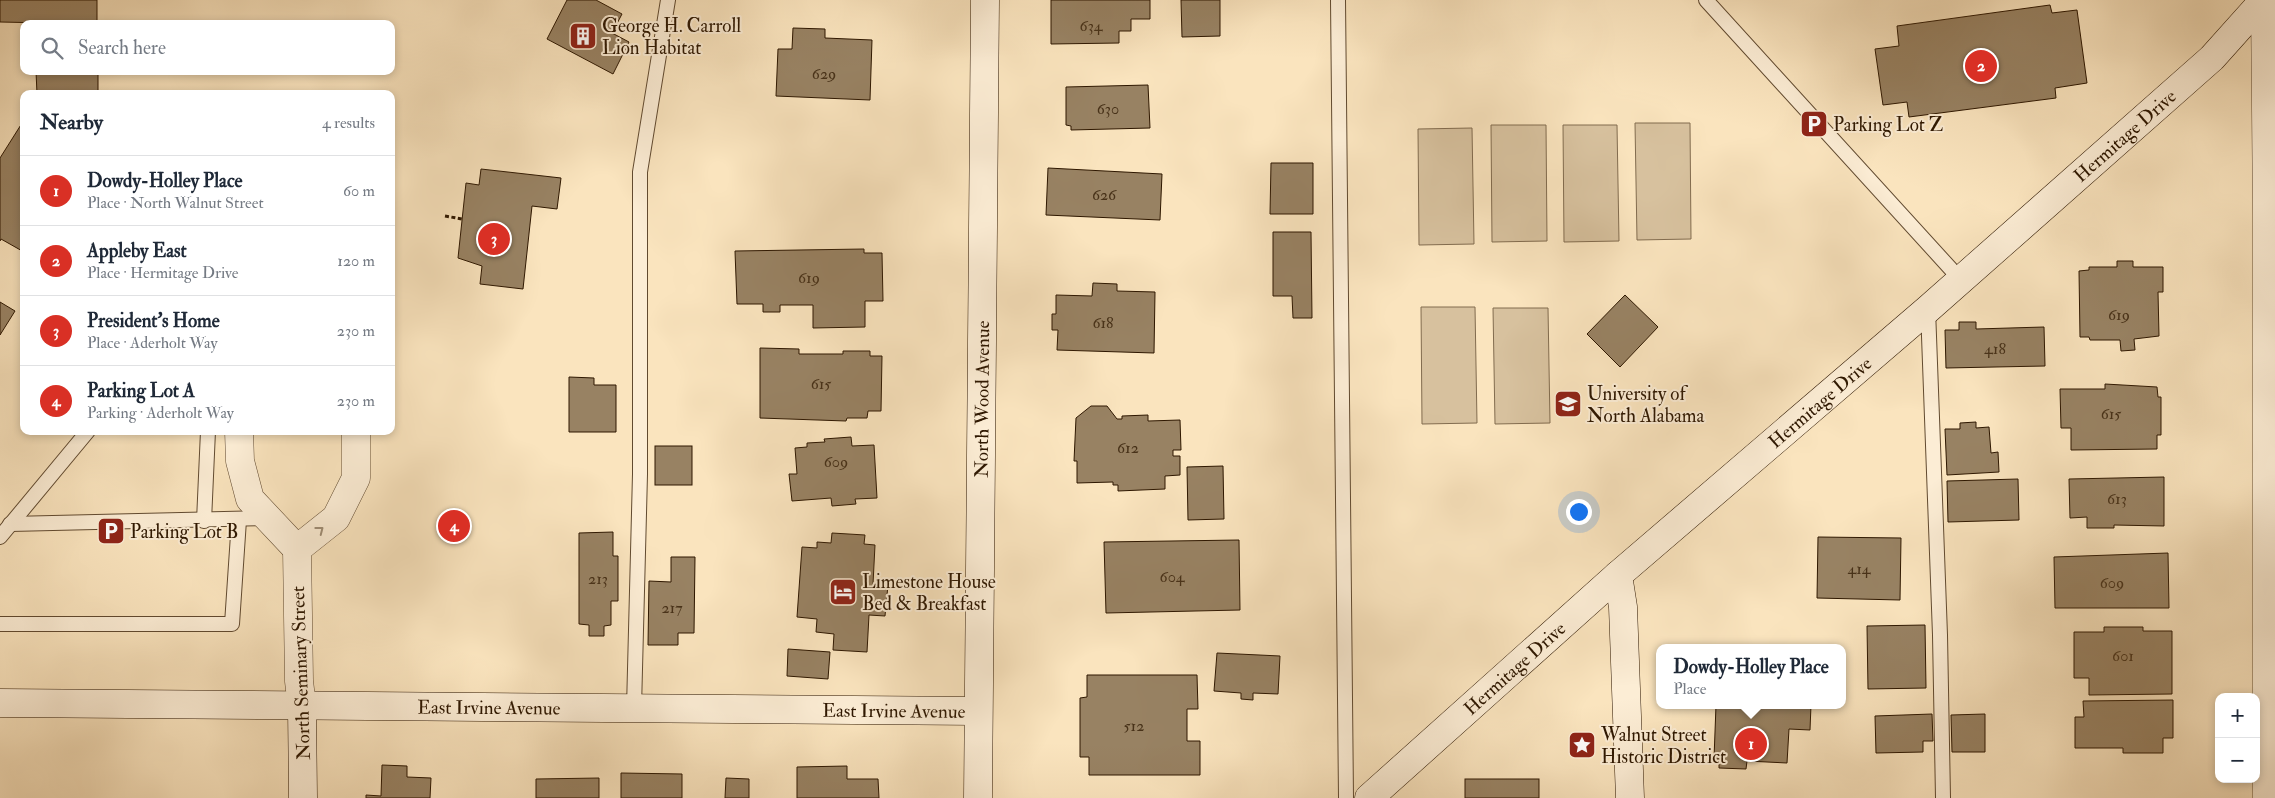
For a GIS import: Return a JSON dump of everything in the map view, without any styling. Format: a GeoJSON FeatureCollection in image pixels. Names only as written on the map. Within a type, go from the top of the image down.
{"type":"FeatureCollection","features":[{"type":"Feature","properties":{"kind":"street","name":"North Wood Avenue"},"geometry":{"type":"LineString","coordinates":[[978,798],[985,0]]}},
{"type":"Feature","properties":{"kind":"street","name":"Hermitage Drive"},"geometry":{"type":"LineString","coordinates":[[1369,798],[1618,575],[1928,309],[2212,58],[2264,0]]}},
{"type":"Feature","properties":{"kind":"street"},"geometry":{"type":"LineString","coordinates":[[2264,0],[2267,215],[2267,798]]}},
{"type":"Feature","properties":{"kind":"street"},"geometry":{"type":"LineString","coordinates":[[239,435],[240,462],[250,499],[297,548],[336,518],[356,478],[356,435]]}},
{"type":"Feature","properties":{"kind":"street","name":"North Seminary Street"},"geometry":{"type":"LineString","coordinates":[[297,548],[298,681],[302,707],[303,798]]}},
{"type":"Feature","properties":{"kind":"street"},"geometry":{"type":"LineString","coordinates":[[1618,575],[1623,607],[1630,798]]}},
{"type":"Feature","properties":{"kind":"street","name":"East Irvine Avenue"},"geometry":{"type":"LineString","coordinates":[[0,703],[302,707],[978,711]]}},
{"type":"Feature","properties":{"kind":"lane"},"geometry":{"type":"LineString","coordinates":[[634,708],[640,474],[640,172],[668,0]]}},
{"type":"Feature","properties":{"kind":"lane"},"geometry":{"type":"LineString","coordinates":[[1338,0],[1346,798]]}},
{"type":"Feature","properties":{"kind":"lane"},"geometry":{"type":"LineString","coordinates":[[1706,0],[1960,279]]}},
{"type":"Feature","properties":{"kind":"lane"},"geometry":{"type":"LineString","coordinates":[[1928,309],[1940,635],[1943,798]]}},
{"type":"Feature","properties":{"kind":"lane"},"geometry":{"type":"LineString","coordinates":[[0,537],[85,435]]}},
{"type":"Feature","properties":{"kind":"lane"},"geometry":{"type":"LineString","coordinates":[[204,521],[208,435]]}},
{"type":"Feature","properties":{"kind":"lane"},"geometry":{"type":"LineString","coordinates":[[10,524],[204,521],[268,518]]}},
{"type":"Feature","properties":{"kind":"lane"},"geometry":{"type":"LineString","coordinates":[[0,624],[232,624],[239,520]]}},
{"type":"Feature","properties":{"kind":"path"},"geometry":{"type":"LineString","coordinates":[[445,216],[462,219]]}},
{"type":"Feature","properties":{"kind":"shaded area"},"geometry":{"type":"Polygon","coordinates":[[[1635,123],[1690,123],[1691,239],[1637,240],[1635,123]]]}},
{"type":"Feature","properties":{"kind":"shaded area"},"geometry":{"type":"Polygon","coordinates":[[[1491,125],[1546,125],[1547,241],[1492,242],[1491,125]]]}},
{"type":"Feature","properties":{"kind":"shaded area"},"geometry":{"type":"Polygon","coordinates":[[[1563,125],[1617,125],[1619,241],[1564,242],[1563,125]]]}},
{"type":"Feature","properties":{"kind":"shaded area"},"geometry":{"type":"Polygon","coordinates":[[[1472,128],[1474,244],[1419,245],[1418,129],[1472,128]]]}},
{"type":"Feature","properties":{"kind":"shaded area"},"geometry":{"type":"Polygon","coordinates":[[[1421,307],[1475,307],[1477,423],[1422,424],[1421,307]]]}},
{"type":"Feature","properties":{"kind":"shaded area"},"geometry":{"type":"Polygon","coordinates":[[[1493,308],[1548,308],[1550,423],[1495,424],[1493,308]]]}},
{"type":"Feature","properties":{"kind":"building"},"geometry":{"type":"Polygon","coordinates":[[[0,0],[97,0],[97,20],[20,20],[20,22],[0,22],[0,0]]]}},
{"type":"Feature","properties":{"kind":"building","name":"George H. Carroll Lion Habitat"},"geometry":{"type":"Polygon","coordinates":[[[567,0],[596,0],[622,14],[612,33],[629,42],[613,74],[547,39],[567,0]]]}},
{"type":"Feature","properties":{"kind":"building"},"geometry":{"type":"Polygon","coordinates":[[[1051,0],[1150,0],[1150,19],[1131,19],[1131,31],[1119,31],[1119,43],[1051,44],[1051,0]]]}},
{"type":"Feature","properties":{"kind":"building"},"geometry":{"type":"Polygon","coordinates":[[[1181,0],[1220,0],[1220,36],[1182,37],[1181,0]]]}},
{"type":"Feature","properties":{"kind":"building"},"geometry":{"type":"Polygon","coordinates":[[[2050,5],[2052,13],[2077,10],[2087,83],[2055,88],[2056,98],[1909,117],[1907,102],[1883,105],[1875,49],[1899,46],[1897,26],[2050,5]]]}},
{"type":"Feature","properties":{"kind":"building"},"geometry":{"type":"Polygon","coordinates":[[[793,28],[825,29],[825,38],[872,40],[870,100],[776,96],[778,49],[792,49],[793,28]]]}},
{"type":"Feature","properties":{"kind":"building"},"geometry":{"type":"Polygon","coordinates":[[[36,75],[98,75],[98,90],[37,90],[36,75]]]}},
{"type":"Feature","properties":{"kind":"building"},"geometry":{"type":"Polygon","coordinates":[[[1148,85],[1150,128],[1071,130],[1071,126],[1066,125],[1066,87],[1148,85]]]}},
{"type":"Feature","properties":{"kind":"building"},"geometry":{"type":"Polygon","coordinates":[[[20,126],[20,250],[1,239],[0,241],[0,158],[20,126]]]}},
{"type":"Feature","properties":{"kind":"building"},"geometry":{"type":"Polygon","coordinates":[[[1271,163],[1313,163],[1313,214],[1270,214],[1271,163]]]}},
{"type":"Feature","properties":{"kind":"building"},"geometry":{"type":"Polygon","coordinates":[[[1048,168],[1162,174],[1160,220],[1046,215],[1048,168]]]}},
{"type":"Feature","properties":{"kind":"building"},"geometry":{"type":"Polygon","coordinates":[[[481,169],[561,178],[557,209],[532,206],[523,289],[480,284],[482,266],[458,258],[466,183],[479,185],[481,169]]]}},
{"type":"Feature","properties":{"kind":"building"},"geometry":{"type":"Polygon","coordinates":[[[1273,232],[1311,232],[1312,318],[1293,318],[1292,296],[1273,296],[1273,232]]]}},
{"type":"Feature","properties":{"kind":"building"},"geometry":{"type":"Polygon","coordinates":[[[864,249],[864,253],[882,253],[883,301],[865,301],[865,327],[813,328],[813,305],[780,305],[780,312],[763,312],[763,304],[737,304],[735,251],[864,249]]]}},
{"type":"Feature","properties":{"kind":"building"},"geometry":{"type":"Polygon","coordinates":[[[2117,261],[2133,261],[2133,267],[2163,267],[2163,292],[2158,292],[2159,336],[2134,339],[2135,350],[2121,351],[2120,340],[2090,340],[2089,337],[2080,337],[2079,271],[2089,270],[2089,267],[2117,267],[2117,261]]]}},
{"type":"Feature","properties":{"kind":"building"},"geometry":{"type":"Polygon","coordinates":[[[1093,283],[1117,284],[1117,291],[1155,292],[1154,353],[1057,350],[1058,330],[1052,330],[1052,314],[1056,314],[1056,295],[1092,296],[1093,283]]]}},
{"type":"Feature","properties":{"kind":"building"},"geometry":{"type":"Polygon","coordinates":[[[1625,295],[1658,327],[1620,367],[1587,334],[1625,295]]]}},
{"type":"Feature","properties":{"kind":"building"},"geometry":{"type":"Polygon","coordinates":[[[0,302],[15,311],[0,335],[0,302]]]}},
{"type":"Feature","properties":{"kind":"building"},"geometry":{"type":"Polygon","coordinates":[[[1959,322],[1976,322],[1976,329],[2044,327],[2045,366],[1946,368],[1945,330],[1959,330],[1959,322]]]}},
{"type":"Feature","properties":{"kind":"building"},"geometry":{"type":"Polygon","coordinates":[[[760,348],[799,349],[799,354],[843,354],[843,351],[870,351],[870,356],[882,356],[881,411],[868,411],[867,418],[847,418],[846,421],[760,418],[760,348]]]}},
{"type":"Feature","properties":{"kind":"building"},"geometry":{"type":"Polygon","coordinates":[[[569,377],[594,378],[594,385],[616,385],[616,432],[569,432],[569,377]]]}},
{"type":"Feature","properties":{"kind":"building"},"geometry":{"type":"Polygon","coordinates":[[[2105,384],[2157,387],[2158,397],[2161,397],[2161,435],[2157,435],[2157,449],[2071,450],[2071,428],[2061,428],[2060,389],[2105,389],[2105,384]]]}},
{"type":"Feature","properties":{"kind":"building"},"geometry":{"type":"Polygon","coordinates":[[[1091,406],[1107,406],[1117,419],[1122,419],[1122,416],[1148,415],[1148,421],[1180,420],[1181,450],[1173,450],[1173,456],[1180,456],[1180,475],[1165,476],[1165,489],[1118,491],[1118,485],[1113,485],[1113,482],[1077,483],[1077,461],[1074,461],[1076,418],[1091,406]]]}},
{"type":"Feature","properties":{"kind":"building"},"geometry":{"type":"Polygon","coordinates":[[[1976,422],[1976,428],[1989,427],[1991,453],[1998,452],[1999,472],[1947,475],[1945,429],[1960,429],[1960,423],[1976,422]]]}},
{"type":"Feature","properties":{"kind":"building"},"geometry":{"type":"Polygon","coordinates":[[[851,437],[852,446],[874,445],[877,498],[855,499],[856,504],[832,506],[831,498],[792,501],[789,474],[797,474],[795,448],[807,447],[807,443],[825,442],[824,439],[851,437]]]}},
{"type":"Feature","properties":{"kind":"building"},"geometry":{"type":"Polygon","coordinates":[[[655,446],[692,446],[692,485],[655,485],[655,446]]]}},
{"type":"Feature","properties":{"kind":"building"},"geometry":{"type":"Polygon","coordinates":[[[1223,466],[1224,519],[1188,520],[1187,467],[1223,466]]]}},
{"type":"Feature","properties":{"kind":"building"},"geometry":{"type":"Polygon","coordinates":[[[2164,477],[2164,526],[2114,525],[2114,528],[2087,528],[2087,517],[2070,518],[2069,479],[2164,477]]]}},
{"type":"Feature","properties":{"kind":"building"},"geometry":{"type":"Polygon","coordinates":[[[2018,479],[2019,520],[1948,522],[1947,481],[2018,479]]]}},
{"type":"Feature","properties":{"kind":"building"},"geometry":{"type":"Polygon","coordinates":[[[613,532],[613,556],[618,556],[618,601],[611,601],[611,625],[604,626],[604,636],[589,636],[589,625],[579,624],[579,533],[613,532]]]}},
{"type":"Feature","properties":{"kind":"building","name":"Limestone House Bed & Breakfast"},"geometry":{"type":"Polygon","coordinates":[[[832,533],[865,535],[864,544],[875,545],[873,584],[888,585],[885,616],[869,615],[867,652],[833,650],[834,634],[816,632],[817,619],[797,617],[802,547],[817,548],[817,542],[831,543],[832,533]]]}},
{"type":"Feature","properties":{"kind":"building"},"geometry":{"type":"Polygon","coordinates":[[[1818,537],[1901,538],[1900,600],[1817,598],[1818,537]]]}},
{"type":"Feature","properties":{"kind":"building"},"geometry":{"type":"Polygon","coordinates":[[[1239,540],[1240,610],[1106,613],[1104,542],[1239,540]]]}},
{"type":"Feature","properties":{"kind":"building"},"geometry":{"type":"Polygon","coordinates":[[[2168,553],[2169,608],[2055,608],[2054,557],[2168,553]]]}},
{"type":"Feature","properties":{"kind":"building"},"geometry":{"type":"Polygon","coordinates":[[[671,557],[695,557],[694,633],[678,633],[678,645],[648,645],[649,581],[671,582],[671,557]]]}},
{"type":"Feature","properties":{"kind":"building"},"geometry":{"type":"Polygon","coordinates":[[[1925,625],[1926,688],[1868,689],[1867,626],[1925,625]]]}},
{"type":"Feature","properties":{"kind":"building"},"geometry":{"type":"Polygon","coordinates":[[[2104,627],[2143,627],[2143,631],[2172,631],[2172,694],[2089,695],[2089,678],[2074,678],[2074,632],[2104,632],[2104,627]]]}},
{"type":"Feature","properties":{"kind":"building"},"geometry":{"type":"Polygon","coordinates":[[[788,649],[830,652],[828,679],[787,676],[788,649]]]}},
{"type":"Feature","properties":{"kind":"building"},"geometry":{"type":"Polygon","coordinates":[[[1217,653],[1280,656],[1278,694],[1253,693],[1253,700],[1241,699],[1241,693],[1214,691],[1217,653]]]}},
{"type":"Feature","properties":{"kind":"building"},"geometry":{"type":"Polygon","coordinates":[[[1087,675],[1197,675],[1198,709],[1187,709],[1187,741],[1200,741],[1200,775],[1089,775],[1089,757],[1080,757],[1080,698],[1087,697],[1087,675]]]}},
{"type":"Feature","properties":{"kind":"building"},"geometry":{"type":"Polygon","coordinates":[[[2173,700],[2173,738],[2163,738],[2163,753],[2123,753],[2123,748],[2075,748],[2075,717],[2084,717],[2083,701],[2173,700]]]}},
{"type":"Feature","properties":{"kind":"building"},"geometry":{"type":"Polygon","coordinates":[[[1716,709],[1811,709],[1810,730],[1789,729],[1787,763],[1747,761],[1746,769],[1719,768],[1719,759],[1714,759],[1716,709]]]}},
{"type":"Feature","properties":{"kind":"building"},"geometry":{"type":"Polygon","coordinates":[[[1932,714],[1933,741],[1923,741],[1923,752],[1876,753],[1875,716],[1932,714]]]}},
{"type":"Feature","properties":{"kind":"building"},"geometry":{"type":"Polygon","coordinates":[[[1985,714],[1985,752],[1952,752],[1951,715],[1985,714]]]}},
{"type":"Feature","properties":{"kind":"building"},"geometry":{"type":"Polygon","coordinates":[[[382,765],[407,766],[407,777],[431,778],[430,798],[366,798],[366,795],[381,796],[382,765]]]}},
{"type":"Feature","properties":{"kind":"building"},"geometry":{"type":"Polygon","coordinates":[[[847,766],[847,779],[878,779],[879,798],[797,798],[797,767],[847,766]]]}},
{"type":"Feature","properties":{"kind":"building"},"geometry":{"type":"Polygon","coordinates":[[[621,773],[682,774],[682,798],[621,798],[621,773]]]}},
{"type":"Feature","properties":{"kind":"building"},"geometry":{"type":"Polygon","coordinates":[[[599,778],[599,798],[536,798],[536,779],[599,778]]]}},
{"type":"Feature","properties":{"kind":"building"},"geometry":{"type":"Polygon","coordinates":[[[726,778],[749,779],[749,798],[725,798],[726,778]]]}},
{"type":"Feature","properties":{"kind":"building"},"geometry":{"type":"Polygon","coordinates":[[[1465,779],[1539,779],[1539,798],[1465,798],[1465,779]]]}},
{"type":"Feature","properties":{"kind":"place","name":"George H. Carroll Lion Habitat"},"geometry":{"type":"Point","coordinates":[583,36]}},
{"type":"Feature","properties":{"kind":"place","name":"Appleby East"},"geometry":{"type":"Point","coordinates":[1981,66]}},
{"type":"Feature","properties":{"kind":"place","name":"Parking Lot Z"},"geometry":{"type":"Point","coordinates":[1814,124]}},
{"type":"Feature","properties":{"kind":"place","name":"President's Home"},"geometry":{"type":"Point","coordinates":[494,239]}},
{"type":"Feature","properties":{"kind":"place","name":"University of North Alabama"},"geometry":{"type":"Point","coordinates":[1568,404]}},
{"type":"Feature","properties":{"kind":"place","name":"Parking Lot A"},"geometry":{"type":"Point","coordinates":[454,526]}},
{"type":"Feature","properties":{"kind":"place","name":"Parking Lot B"},"geometry":{"type":"Point","coordinates":[111,531]}},
{"type":"Feature","properties":{"kind":"place","name":"Limestone House Bed & Breakfast"},"geometry":{"type":"Point","coordinates":[843,592]}},
{"type":"Feature","properties":{"kind":"place","name":"Dowdy-Holley Place"},"geometry":{"type":"Point","coordinates":[1751,744]}},
{"type":"Feature","properties":{"kind":"place","name":"Walnut Street Historic District"},"geometry":{"type":"Point","coordinates":[1582,745]}}]}
